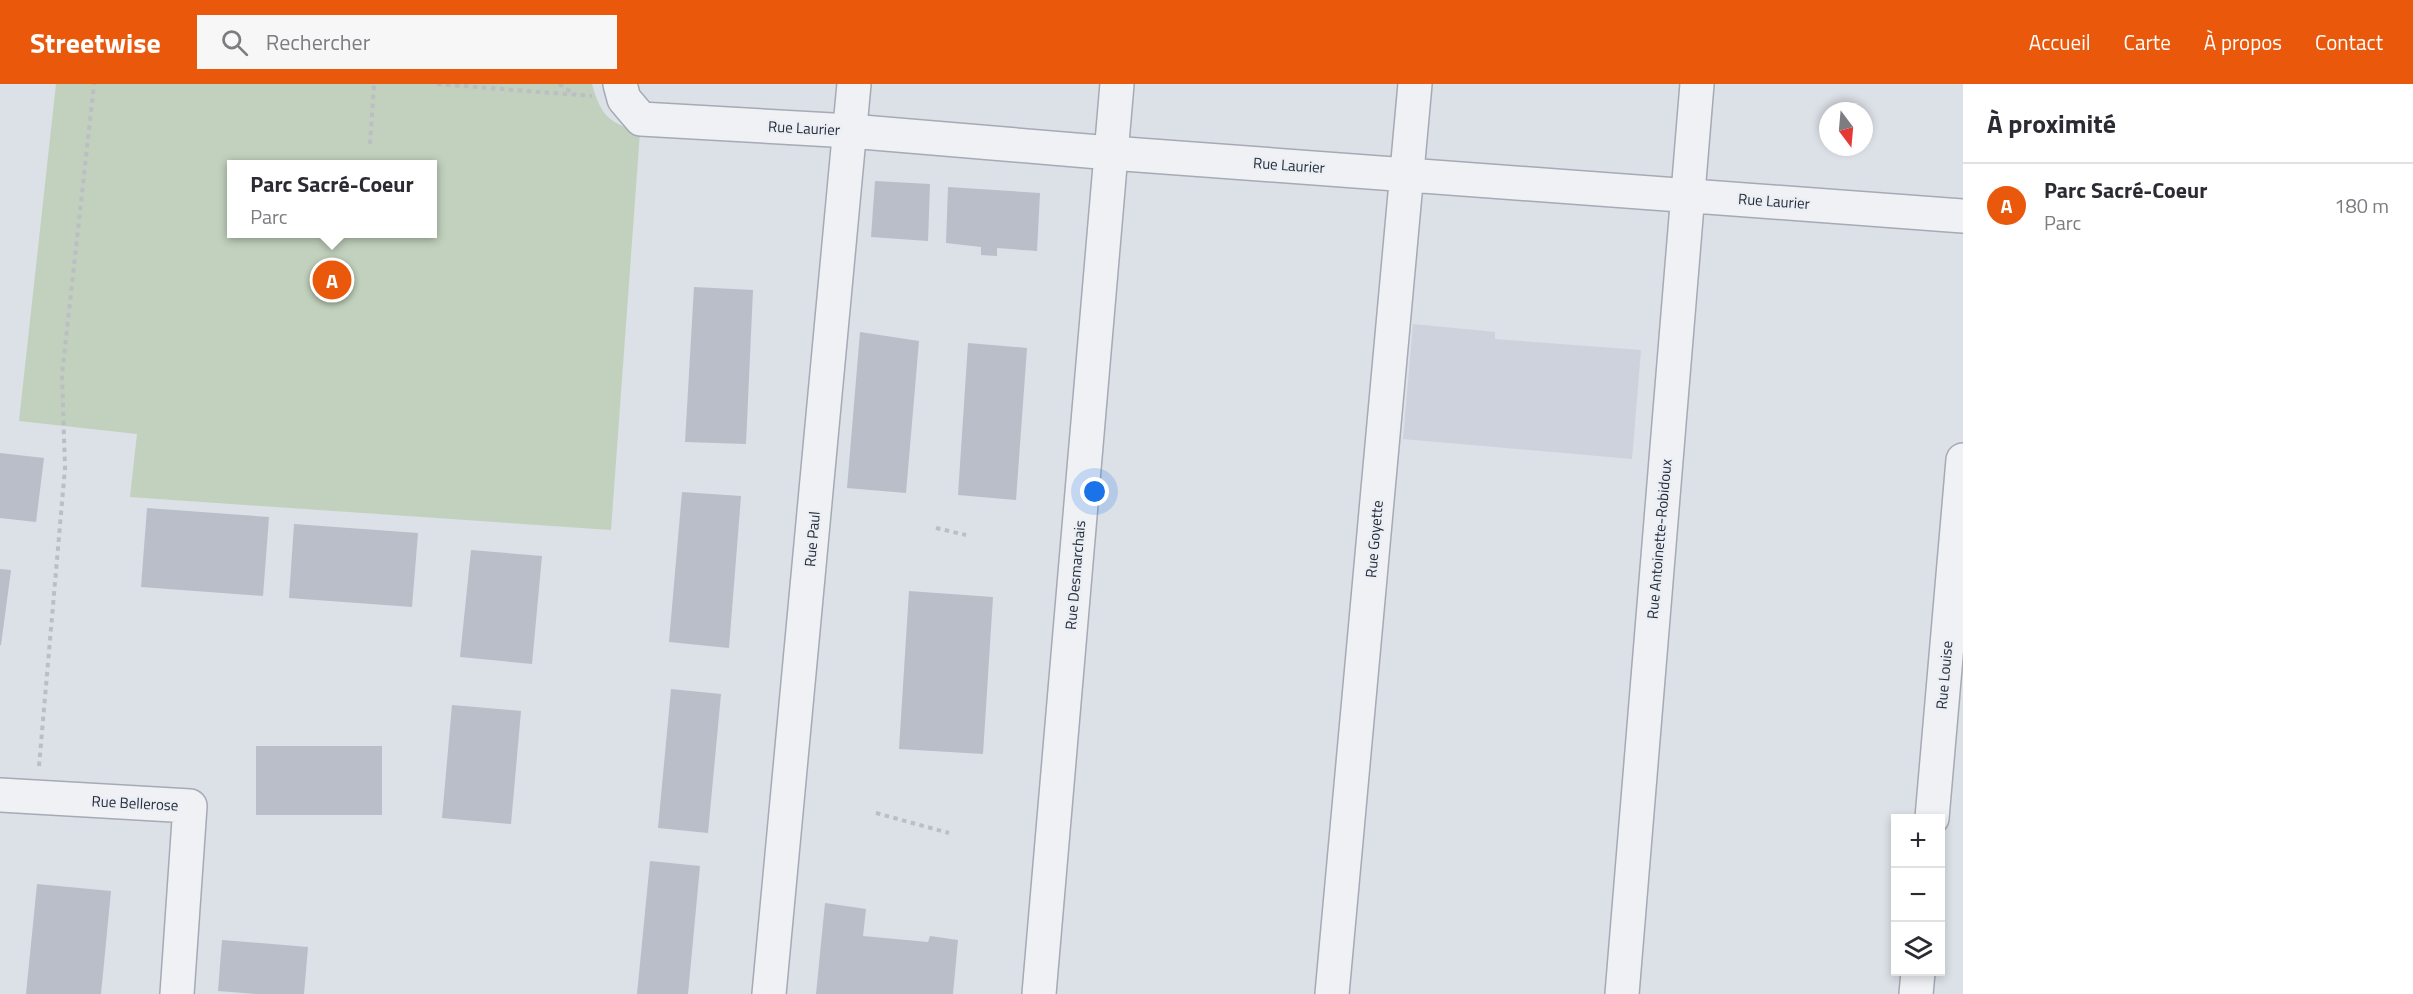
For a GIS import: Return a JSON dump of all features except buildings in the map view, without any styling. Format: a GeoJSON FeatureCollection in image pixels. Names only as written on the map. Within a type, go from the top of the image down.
{"type":"FeatureCollection","features":[{"type":"Feature","properties":{"kind":"street","name":"Rue Paul"},"geometry":{"type":"LineString","coordinates":[[769,994],[854,84]]}},
{"type":"Feature","properties":{"kind":"street","name":"Rue Desmarchais"},"geometry":{"type":"LineString","coordinates":[[1039,994],[1117,84]]}},
{"type":"Feature","properties":{"kind":"street","name":"Rue Goyette"},"geometry":{"type":"LineString","coordinates":[[1332,994],[1415,84]]}},
{"type":"Feature","properties":{"kind":"street","name":"Rue Antoinette-Robidoux"},"geometry":{"type":"LineString","coordinates":[[1622,994],[1697,84]]}},
{"type":"Feature","properties":{"kind":"street","name":"Rue Laurier"},"geometry":{"type":"LineString","coordinates":[[622,92],[641,119],[850,131],[1111,153],[1407,173],[1963,216]]}},
{"type":"Feature","properties":{"kind":"street","name":"Rue Louise"},"geometry":{"type":"LineString","coordinates":[[1932,814],[1963,460]]}},
{"type":"Feature","properties":{"kind":"street","name":"Rue Bellerose"},"geometry":{"type":"LineString","coordinates":[[0,795],[190,806],[177,994]]}},
{"type":"Feature","properties":{"kind":"street"},"geometry":{"type":"LineString","coordinates":[[1916,994],[1918,976]]}},
{"type":"Feature","properties":{"kind":"path"},"geometry":{"type":"LineString","coordinates":[[36,797],[65,468],[62,375],[94,84]]}},
{"type":"Feature","properties":{"kind":"path"},"geometry":{"type":"LineString","coordinates":[[370,144],[374,84]]}},
{"type":"Feature","properties":{"kind":"path"},"geometry":{"type":"LineString","coordinates":[[437,84],[577,95],[622,92]]}},
{"type":"Feature","properties":{"kind":"path"},"geometry":{"type":"LineString","coordinates":[[559,84],[577,95]]}},
{"type":"Feature","properties":{"kind":"path"},"geometry":{"type":"LineString","coordinates":[[936,528],[966,535]]}},
{"type":"Feature","properties":{"kind":"path"},"geometry":{"type":"LineString","coordinates":[[876,813],[949,833]]}},
{"type":"Feature","properties":{"kind":"shaded area"},"geometry":{"type":"Polygon","coordinates":[[[1413,324],[1495,332],[1495,339],[1641,350],[1632,459],[1403,439],[1413,324]]]}},
{"type":"Feature","properties":{"kind":"green space"},"geometry":{"type":"Polygon","coordinates":[[[56,84],[592,84],[599,104],[608,117],[640,132],[611,530],[130,497],[137,434],[19,421],[56,84]]]}},
{"type":"Feature","properties":{"kind":"place","name":"Parc Sacré-Coeur"},"geometry":{"type":"Point","coordinates":[332,280]}}]}
